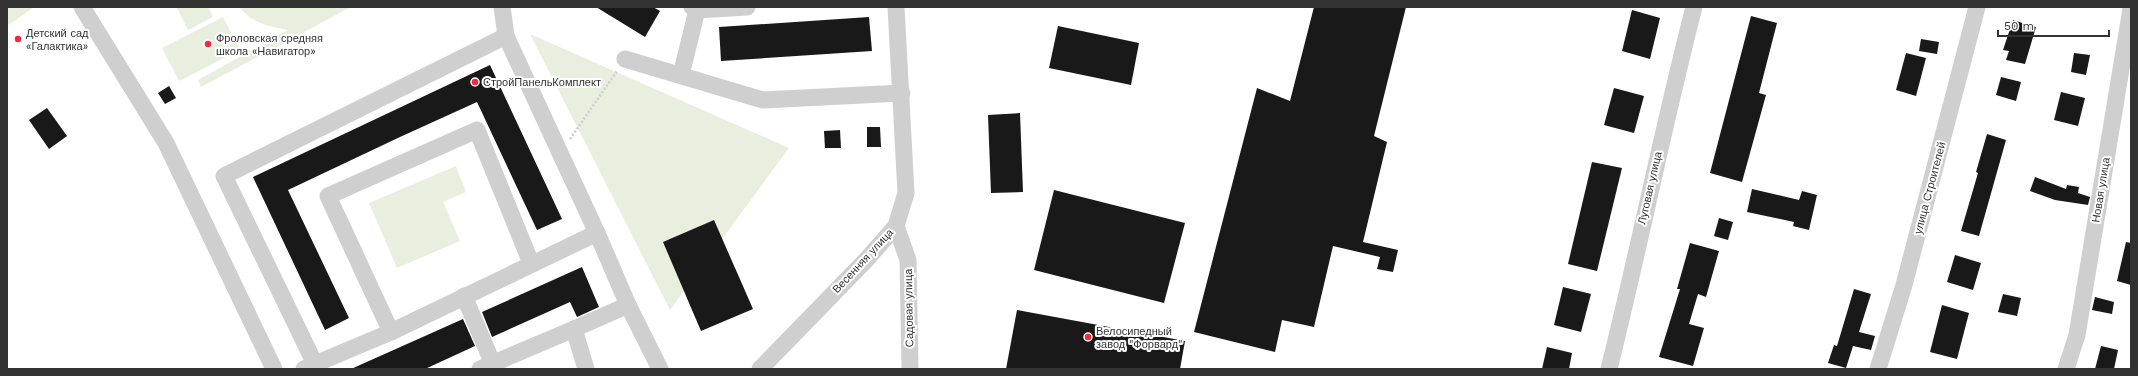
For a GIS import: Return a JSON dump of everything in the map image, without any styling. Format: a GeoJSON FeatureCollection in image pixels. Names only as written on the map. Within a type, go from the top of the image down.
{"type":"FeatureCollection","features":[{"type":"Feature","properties":{"kind":"street"},"geometry":{"type":"LineString","coordinates":[[82,7],[166,142],[274,369]]}},
{"type":"Feature","properties":{"kind":"street"},"geometry":{"type":"LineString","coordinates":[[502,7],[506,36],[597,233],[628,305],[660,369]]}},
{"type":"Feature","properties":{"kind":"street"},"geometry":{"type":"LineString","coordinates":[[681,75],[694,9],[746,7]]}},
{"type":"Feature","properties":{"kind":"street","name":"Весенняя улица"},"geometry":{"type":"LineString","coordinates":[[760,369],[867,259],[896,226],[906,193],[902,93],[896,7]]}},
{"type":"Feature","properties":{"kind":"street","name":"Луговая улица"},"geometry":{"type":"LineString","coordinates":[[1609,369],[1629,288],[1649,190],[1694,7]]}},
{"type":"Feature","properties":{"kind":"street","name":"улица Строителей"},"geometry":{"type":"LineString","coordinates":[[1878,369],[1904,285],[1977,7]]}},
{"type":"Feature","properties":{"kind":"street","name":"Новая улица"},"geometry":{"type":"LineString","coordinates":[[2066,369],[2077,335],[2131,9]]}},
{"type":"Feature","properties":{"kind":"street"},"geometry":{"type":"LineString","coordinates":[[506,36],[224,176],[312,367],[391,332],[531,263],[597,233]]}},
{"type":"Feature","properties":{"kind":"street"},"geometry":{"type":"LineString","coordinates":[[625,59],[763,100],[902,93]]}},
{"type":"Feature","properties":{"kind":"street"},"geometry":{"type":"LineString","coordinates":[[391,332],[328,196],[477,130],[531,263]]}},
{"type":"Feature","properties":{"kind":"street","name":"Садовая улица"},"geometry":{"type":"LineString","coordinates":[[896,226],[908,260],[910,369]]}},
{"type":"Feature","properties":{"kind":"street"},"geometry":{"type":"LineString","coordinates":[[464,296],[487,366],[628,305]]}},
{"type":"Feature","properties":{"kind":"street"},"geometry":{"type":"LineString","coordinates":[[574,329],[586,369]]}},
{"type":"Feature","properties":{"kind":"path"},"geometry":{"type":"LineString","coordinates":[[560,154],[625,59]]}},
{"type":"Feature","properties":{"kind":"green space"},"geometry":{"type":"Polygon","coordinates":[[[7,7],[33,7],[33,8],[7,26],[7,7]]]}},
{"type":"Feature","properties":{"kind":"green space"},"geometry":{"type":"Polygon","coordinates":[[[208,7],[213,17],[188,30],[177,8],[208,7]]]}},
{"type":"Feature","properties":{"kind":"green space"},"geometry":{"type":"Polygon","coordinates":[[[239,7],[351,7],[201,87],[198,80],[288,30],[255,21],[239,7]]]}},
{"type":"Feature","properties":{"kind":"green space"},"geometry":{"type":"Polygon","coordinates":[[[223,17],[240,50],[179,81],[162,48],[223,17]]]}},
{"type":"Feature","properties":{"kind":"green space"},"geometry":{"type":"Polygon","coordinates":[[[530,34],[789,148],[670,310],[530,34]]]}},
{"type":"Feature","properties":{"kind":"green space"},"geometry":{"type":"Polygon","coordinates":[[[456,166],[466,192],[443,202],[460,241],[397,268],[369,203],[456,166]]]}},
{"type":"Feature","properties":{"kind":"building"},"geometry":{"type":"Polygon","coordinates":[[[596,7],[653,7],[660,11],[645,37],[596,7]]]}},
{"type":"Feature","properties":{"kind":"building"},"geometry":{"type":"Polygon","coordinates":[[[1314,7],[1406,7],[1374,136],[1387,142],[1363,242],[1398,250],[1393,272],[1377,269],[1380,257],[1333,246],[1314,327],[1282,320],[1275,352],[1194,332],[1257,88],[1290,101],[1314,7]]]}},
{"type":"Feature","properties":{"kind":"building"},"geometry":{"type":"Polygon","coordinates":[[[1632,10],[1660,18],[1650,59],[1622,51],[1632,10]]]}},
{"type":"Feature","properties":{"kind":"building"},"geometry":{"type":"Polygon","coordinates":[[[1751,16],[1777,23],[1759,93],[1766,95],[1742,182],[1710,173],[1751,16]]]}},
{"type":"Feature","properties":{"kind":"building"},"geometry":{"type":"Polygon","coordinates":[[[869,17],[872,51],[721,61],[719,27],[869,17]]]}},
{"type":"Feature","properties":{"kind":"building"},"geometry":{"type":"Polygon","coordinates":[[[2013,20],[2036,27],[2025,64],[2006,60],[2009,51],[2003,50],[2013,20]]]}},
{"type":"Feature","properties":{"kind":"building"},"geometry":{"type":"Polygon","coordinates":[[[1058,26],[1139,43],[1131,85],[1049,68],[1058,26]]]}},
{"type":"Feature","properties":{"kind":"building"},"geometry":{"type":"Polygon","coordinates":[[[1921,39],[1939,42],[1937,54],[1919,51],[1921,39]]]}},
{"type":"Feature","properties":{"kind":"building"},"geometry":{"type":"Polygon","coordinates":[[[1906,53],[1926,58],[1916,96],[1896,90],[1906,53]]]}},
{"type":"Feature","properties":{"kind":"building"},"geometry":{"type":"Polygon","coordinates":[[[2074,53],[2090,55],[2086,75],[2071,72],[2074,53]]]}},
{"type":"Feature","properties":{"kind":"building"},"geometry":{"type":"Polygon","coordinates":[[[490,65],[562,219],[537,230],[477,102],[400,137],[288,190],[349,318],[325,330],[253,177],[490,65]]]}},
{"type":"Feature","properties":{"kind":"building"},"geometry":{"type":"Polygon","coordinates":[[[2001,77],[2021,82],[2016,101],[1996,95],[2001,77]]]}},
{"type":"Feature","properties":{"kind":"building"},"geometry":{"type":"Polygon","coordinates":[[[169,86],[176,98],[165,104],[158,93],[169,86]]]}},
{"type":"Feature","properties":{"kind":"building"},"geometry":{"type":"Polygon","coordinates":[[[1614,88],[1644,96],[1634,133],[1604,125],[1614,88]]]}},
{"type":"Feature","properties":{"kind":"building"},"geometry":{"type":"Polygon","coordinates":[[[2061,92],[2085,98],[2078,126],[2054,120],[2061,92]]]}},
{"type":"Feature","properties":{"kind":"building"},"geometry":{"type":"Polygon","coordinates":[[[47,108],[67,136],[49,149],[29,120],[47,108]]]}},
{"type":"Feature","properties":{"kind":"building"},"geometry":{"type":"Polygon","coordinates":[[[1020,113],[1023,192],[991,193],[988,115],[1020,113]]]}},
{"type":"Feature","properties":{"kind":"building"},"geometry":{"type":"Polygon","coordinates":[[[867,127],[880,127],[881,147],[867,147],[867,127]]]}},
{"type":"Feature","properties":{"kind":"building"},"geometry":{"type":"Polygon","coordinates":[[[840,130],[841,148],[825,148],[824,131],[840,130]]]}},
{"type":"Feature","properties":{"kind":"building"},"geometry":{"type":"Polygon","coordinates":[[[1987,134],[2006,140],[1979,236],[1961,231],[1978,173],[1976,172],[1987,134]]]}},
{"type":"Feature","properties":{"kind":"building"},"geometry":{"type":"Polygon","coordinates":[[[1592,162],[1622,168],[1597,271],[1568,264],[1592,162]]]}},
{"type":"Feature","properties":{"kind":"building"},"geometry":{"type":"Polygon","coordinates":[[[2035,177],[2066,189],[2067,185],[2079,187],[2078,193],[2090,197],[2088,205],[2055,200],[2030,191],[2035,177]]]}},
{"type":"Feature","properties":{"kind":"building"},"geometry":{"type":"Polygon","coordinates":[[[1752,189],[1799,200],[1802,191],[1817,195],[1809,230],[1793,226],[1794,222],[1747,212],[1752,189]]]}},
{"type":"Feature","properties":{"kind":"building"},"geometry":{"type":"Polygon","coordinates":[[[1054,190],[1185,223],[1164,303],[1034,270],[1054,190]]]}},
{"type":"Feature","properties":{"kind":"building"},"geometry":{"type":"Polygon","coordinates":[[[1719,218],[1733,222],[1728,240],[1714,236],[1719,218]]]}},
{"type":"Feature","properties":{"kind":"building"},"geometry":{"type":"Polygon","coordinates":[[[714,220],[753,309],[701,331],[663,242],[714,220]]]}},
{"type":"Feature","properties":{"kind":"building"},"geometry":{"type":"Polygon","coordinates":[[[2126,242],[2131,243],[2131,285],[2117,281],[2126,242]]]}},
{"type":"Feature","properties":{"kind":"building"},"geometry":{"type":"Polygon","coordinates":[[[1690,243],[1719,251],[1706,297],[1698,294],[1689,324],[1704,328],[1693,366],[1659,357],[1680,289],[1677,289],[1690,243]]]}},
{"type":"Feature","properties":{"kind":"building"},"geometry":{"type":"Polygon","coordinates":[[[1955,255],[1981,263],[1973,290],[1947,282],[1955,255]]]}},
{"type":"Feature","properties":{"kind":"building"},"geometry":{"type":"Polygon","coordinates":[[[582,267],[599,307],[577,317],[570,302],[492,337],[482,312],[582,267]]]}},
{"type":"Feature","properties":{"kind":"building"},"geometry":{"type":"Polygon","coordinates":[[[1563,287],[1591,294],[1581,332],[1554,325],[1563,287]]]}},
{"type":"Feature","properties":{"kind":"building"},"geometry":{"type":"Polygon","coordinates":[[[1854,289],[1871,294],[1859,332],[1875,336],[1871,350],[1853,346],[1846,368],[1828,363],[1834,345],[1837,346],[1854,289]]]}},
{"type":"Feature","properties":{"kind":"building"},"geometry":{"type":"Polygon","coordinates":[[[2003,294],[2021,298],[2017,316],[1998,312],[2003,294]]]}},
{"type":"Feature","properties":{"kind":"building"},"geometry":{"type":"Polygon","coordinates":[[[2095,297],[2114,302],[2112,314],[2092,310],[2095,297]]]}},
{"type":"Feature","properties":{"kind":"building"},"geometry":{"type":"Polygon","coordinates":[[[1942,305],[1969,313],[1957,359],[1930,352],[1942,305]]]}},
{"type":"Feature","properties":{"kind":"building","name":"Велосипедный завод \"Форвард\""},"geometry":{"type":"Polygon","coordinates":[[[1017,310],[1185,341],[1180,369],[1006,369],[1017,310]]]}},
{"type":"Feature","properties":{"kind":"building"},"geometry":{"type":"Polygon","coordinates":[[[463,319],[475,346],[425,369],[351,369],[463,319]]]}},
{"type":"Feature","properties":{"kind":"building"},"geometry":{"type":"Polygon","coordinates":[[[2101,346],[2118,350],[2114,369],[2095,369],[2101,346]]]}},
{"type":"Feature","properties":{"kind":"building"},"geometry":{"type":"Polygon","coordinates":[[[1547,347],[1572,353],[1569,369],[1542,369],[1547,347]]]}},
{"type":"Feature","properties":{"kind":"place","name":"Детский сад «Галактика»"},"geometry":{"type":"Point","coordinates":[18,39]}},
{"type":"Feature","properties":{"kind":"place","name":"Фроловская средняя школа «Навигатор»"},"geometry":{"type":"Point","coordinates":[208,44]}},
{"type":"Feature","properties":{"kind":"place","name":"СтройПанельКомплект"},"geometry":{"type":"Point","coordinates":[475,82]}},
{"type":"Feature","properties":{"kind":"place","name":"Велосипедный завод \"Форвард\""},"geometry":{"type":"Point","coordinates":[1088,337]}}]}
